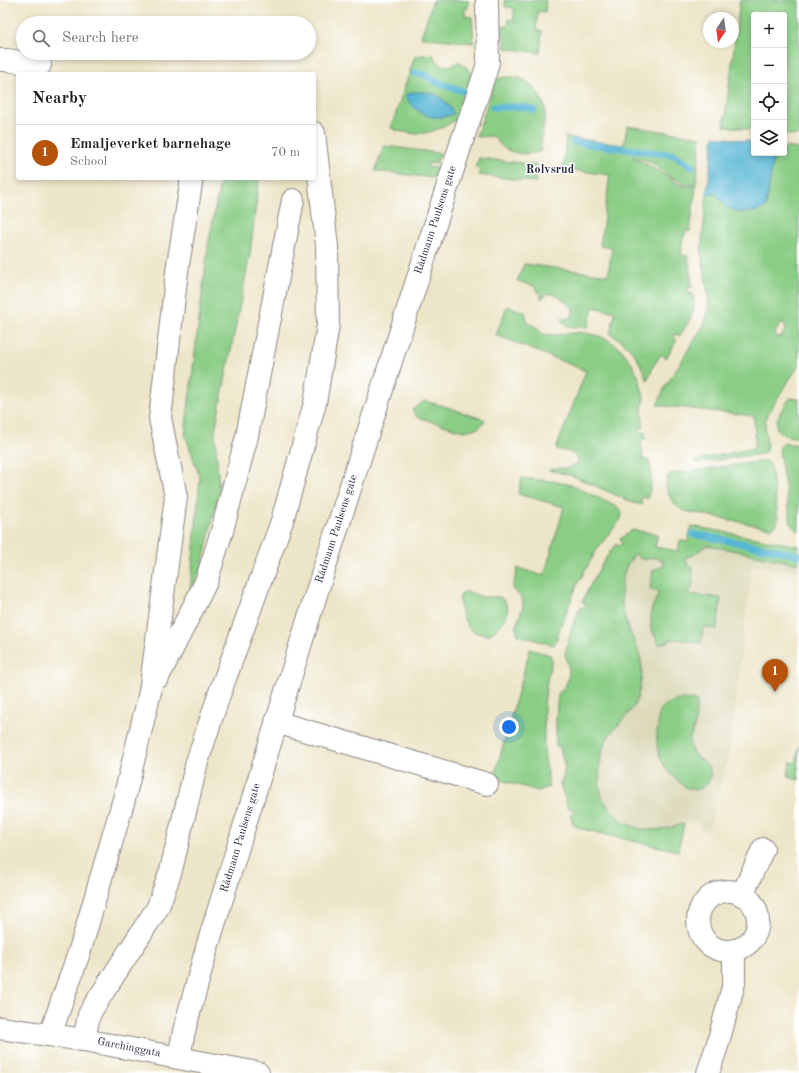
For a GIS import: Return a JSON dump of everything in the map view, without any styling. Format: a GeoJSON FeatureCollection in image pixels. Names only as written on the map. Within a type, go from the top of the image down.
{"type":"FeatureCollection","features":[{"type":"Feature","properties":{"kind":"street","name":"Rådmann Paulsens gate"},"geometry":{"type":"LineString","coordinates":[[179,1058],[184,1031],[208,944],[276,722],[486,70],[488,62],[488,0]]}},
{"type":"Feature","properties":{"kind":"street"},"geometry":{"type":"LineString","coordinates":[[0,60],[40,65]]}},
{"type":"Feature","properties":{"kind":"street"},"geometry":{"type":"LineString","coordinates":[[84,1040],[89,1015],[92,1009],[158,907],[171,870],[197,762],[218,695],[282,521],[315,403],[328,325],[327,246],[316,150]]}},
{"type":"Feature","properties":{"kind":"street"},"geometry":{"type":"LineString","coordinates":[[50,1035],[82,942],[124,799],[150,692],[176,497],[160,418],[177,271],[192,180]]}},
{"type":"Feature","properties":{"kind":"street"},"geometry":{"type":"LineString","coordinates":[[150,692],[206,582],[222,531],[247,436],[293,200]]}},
{"type":"Feature","properties":{"kind":"street"},"geometry":{"type":"LineString","coordinates":[[276,722],[487,784]]}},
{"type":"Feature","properties":{"kind":"street"},"geometry":{"type":"LineString","coordinates":[[742,895],[763,849]]}},
{"type":"Feature","properties":{"kind":"street"},"geometry":{"type":"LineString","coordinates":[[724,891],[742,895],[750,901],[756,910],[758,920],[756,930],[751,940],[744,946],[734,950],[724,951],[715,949],[701,936],[698,926],[698,917],[701,908],[706,900],[714,894],[724,891]]}},
{"type":"Feature","properties":{"kind":"street"},"geometry":{"type":"LineString","coordinates":[[708,1073],[718,1043],[734,983],[734,950]]}},
{"type":"Feature","properties":{"kind":"street","name":"Garchinggata"},"geometry":{"type":"LineString","coordinates":[[0,1028],[84,1040],[258,1073]]}},
{"type":"Feature","properties":{"kind":"shaded area"},"geometry":{"type":"Polygon","coordinates":[[[680,540],[799,564],[799,571],[752,566],[729,755],[708,831],[699,829],[699,823],[690,823],[656,830],[643,830],[633,827],[616,817],[604,800],[600,788],[599,773],[603,749],[607,738],[633,707],[640,685],[642,667],[639,651],[623,614],[621,590],[623,576],[627,565],[636,553],[655,547],[678,551],[680,540]]]}},
{"type":"Feature","properties":{"kind":"green space"},"geometry":{"type":"Polygon","coordinates":[[[433,0],[468,0],[468,8],[465,8],[465,16],[472,17],[474,43],[421,37],[433,0]]]}},
{"type":"Feature","properties":{"kind":"green space"},"geometry":{"type":"Polygon","coordinates":[[[505,0],[546,0],[545,12],[538,11],[536,30],[542,31],[540,53],[505,48],[505,37],[503,36],[502,26],[508,26],[509,19],[514,20],[514,8],[505,7],[505,0]]]}},
{"type":"Feature","properties":{"kind":"green space"},"geometry":{"type":"Polygon","coordinates":[[[740,0],[799,0],[799,136],[787,134],[787,12],[751,12],[751,130],[724,126],[734,48],[739,48],[738,12],[740,0]]]}},
{"type":"Feature","properties":{"kind":"green space"},"geometry":{"type":"Polygon","coordinates":[[[433,54],[438,62],[444,65],[448,66],[459,61],[473,76],[457,119],[444,127],[430,132],[417,134],[398,131],[391,128],[415,56],[433,54]]]}},
{"type":"Feature","properties":{"kind":"green space"},"geometry":{"type":"Polygon","coordinates":[[[517,77],[530,83],[543,102],[545,112],[540,152],[526,154],[514,152],[503,147],[493,136],[476,137],[496,79],[517,77]]]}},
{"type":"Feature","properties":{"kind":"green space"},"geometry":{"type":"Polygon","coordinates":[[[627,126],[701,137],[696,185],[683,183],[669,176],[651,162],[633,157],[679,184],[696,186],[690,232],[685,231],[685,236],[683,236],[681,255],[688,256],[692,287],[687,288],[688,293],[692,293],[694,304],[692,314],[680,336],[676,334],[673,338],[677,340],[666,358],[661,354],[651,370],[652,371],[647,380],[641,365],[629,347],[624,342],[610,334],[615,312],[593,307],[588,327],[569,326],[563,322],[561,318],[567,319],[573,315],[571,306],[554,294],[547,294],[541,299],[541,295],[534,286],[517,281],[524,264],[608,275],[612,248],[600,246],[610,175],[563,169],[566,137],[624,145],[627,126]]]}},
{"type":"Feature","properties":{"kind":"green space"},"geometry":{"type":"Polygon","coordinates":[[[384,146],[440,153],[436,164],[428,163],[427,167],[437,168],[434,178],[375,171],[384,146]]]}},
{"type":"Feature","properties":{"kind":"green space"},"geometry":{"type":"Polygon","coordinates":[[[787,147],[799,149],[799,365],[766,416],[766,451],[762,454],[696,463],[695,460],[755,448],[754,416],[657,405],[664,389],[703,326],[708,311],[709,301],[701,251],[707,195],[716,194],[763,208],[766,206],[774,156],[787,156],[787,147]],[[781,323],[775,333],[776,337],[780,337],[786,328],[785,324],[781,323]]]}},
{"type":"Feature","properties":{"kind":"green space"},"geometry":{"type":"Polygon","coordinates":[[[479,158],[538,165],[536,182],[478,175],[481,169],[475,168],[479,158]]]}},
{"type":"Feature","properties":{"kind":"green space"},"geometry":{"type":"Polygon","coordinates":[[[221,180],[259,180],[250,254],[215,431],[219,491],[202,567],[190,592],[200,478],[185,434],[208,246],[221,180]]]}},
{"type":"Feature","properties":{"kind":"green space"},"geometry":{"type":"Polygon","coordinates":[[[507,306],[525,312],[528,323],[536,327],[543,334],[555,335],[581,332],[609,340],[621,349],[631,362],[639,378],[644,397],[642,412],[644,427],[640,428],[640,433],[645,432],[646,439],[641,440],[643,460],[649,460],[651,475],[649,494],[647,499],[643,497],[640,501],[643,504],[642,505],[634,503],[573,476],[549,470],[575,465],[578,461],[575,455],[556,449],[586,371],[496,335],[507,306]]]}},
{"type":"Feature","properties":{"kind":"green space"},"geometry":{"type":"Polygon","coordinates":[[[790,398],[799,399],[799,437],[785,435],[778,431],[776,427],[778,417],[790,398]]]}},
{"type":"Feature","properties":{"kind":"green space"},"geometry":{"type":"Polygon","coordinates":[[[424,401],[485,420],[479,428],[463,431],[417,417],[412,410],[424,401]]]}},
{"type":"Feature","properties":{"kind":"green space"},"geometry":{"type":"Polygon","coordinates":[[[784,443],[799,445],[799,531],[796,530],[791,524],[779,450],[784,443]]]}},
{"type":"Feature","properties":{"kind":"green space"},"geometry":{"type":"Polygon","coordinates":[[[765,461],[770,464],[771,467],[778,517],[777,524],[774,527],[770,528],[685,511],[672,501],[668,493],[666,481],[670,474],[765,461]]]}},
{"type":"Feature","properties":{"kind":"green space"},"geometry":{"type":"Polygon","coordinates":[[[522,478],[572,485],[619,508],[622,513],[621,519],[597,549],[577,585],[555,644],[553,645],[518,635],[516,630],[523,606],[519,595],[512,589],[518,568],[544,576],[564,507],[518,494],[522,478]]]}},
{"type":"Feature","properties":{"kind":"green space"},"geometry":{"type":"Polygon","coordinates":[[[691,526],[799,546],[799,564],[707,545],[693,555],[686,557],[685,562],[692,566],[693,586],[688,594],[721,598],[717,629],[703,627],[701,643],[674,639],[660,645],[651,629],[651,611],[659,592],[650,589],[653,570],[664,566],[663,561],[656,558],[644,560],[639,558],[636,553],[630,560],[624,572],[622,580],[622,605],[628,627],[640,657],[642,668],[640,689],[634,705],[608,737],[602,750],[599,776],[601,792],[604,801],[616,816],[633,827],[655,830],[684,824],[678,851],[579,828],[574,825],[570,815],[574,813],[572,808],[568,809],[560,783],[564,766],[560,746],[556,747],[556,718],[558,694],[568,680],[569,669],[565,654],[571,630],[580,607],[584,608],[586,604],[582,602],[611,551],[616,544],[619,546],[622,543],[620,539],[632,530],[658,534],[655,547],[678,551],[680,540],[688,542],[691,526]]]}},
{"type":"Feature","properties":{"kind":"green space"},"geometry":{"type":"Polygon","coordinates":[[[464,592],[483,597],[500,597],[505,602],[507,607],[506,618],[498,628],[488,635],[475,632],[468,627],[463,617],[460,603],[460,596],[464,592]]]}},
{"type":"Feature","properties":{"kind":"green space"},"geometry":{"type":"Polygon","coordinates":[[[530,649],[550,655],[552,659],[544,704],[544,750],[549,787],[538,791],[494,778],[530,649]]]}},
{"type":"Feature","properties":{"kind":"green space"},"geometry":{"type":"Polygon","coordinates":[[[682,699],[697,701],[695,725],[690,740],[690,746],[693,753],[706,764],[710,772],[708,783],[697,789],[684,786],[668,770],[663,763],[657,744],[658,718],[660,711],[667,704],[682,699]]]}},
{"type":"Feature","properties":{"kind":"green space"},"geometry":{"type":"Polygon","coordinates":[[[799,746],[799,780],[788,777],[790,762],[796,763],[799,746]]]}},
{"type":"Feature","properties":{"kind":"water"},"geometry":{"type":"Polygon","coordinates":[[[414,92],[427,92],[438,96],[446,103],[454,114],[439,117],[425,115],[414,108],[405,95],[414,92]]]}},
{"type":"Feature","properties":{"kind":"water"},"geometry":{"type":"Polygon","coordinates":[[[714,136],[751,142],[751,156],[774,156],[766,207],[757,211],[741,213],[728,208],[716,194],[707,195],[714,136]]]}},
{"type":"Feature","properties":{"kind":"waterway"},"geometry":{"type":"LineString","coordinates":[[414,73],[426,75],[436,82],[463,91]]}},
{"type":"Feature","properties":{"kind":"waterway"},"geometry":{"type":"LineString","coordinates":[[493,107],[524,107],[534,110]]}},
{"type":"Feature","properties":{"kind":"waterway"},"geometry":{"type":"LineString","coordinates":[[573,142],[675,155],[692,167]]}},
{"type":"Feature","properties":{"kind":"waterway"},"geometry":{"type":"LineString","coordinates":[[693,534],[799,555]]}},
{"type":"Feature","properties":{"kind":"place","name":"Emaljeverket barnehage"},"geometry":{"type":"Point","coordinates":[775,692]}},
{"type":"Feature","properties":{"kind":"district","name":"Rolvsrud"},"geometry":{"type":"Point","coordinates":[550,170]}}]}
